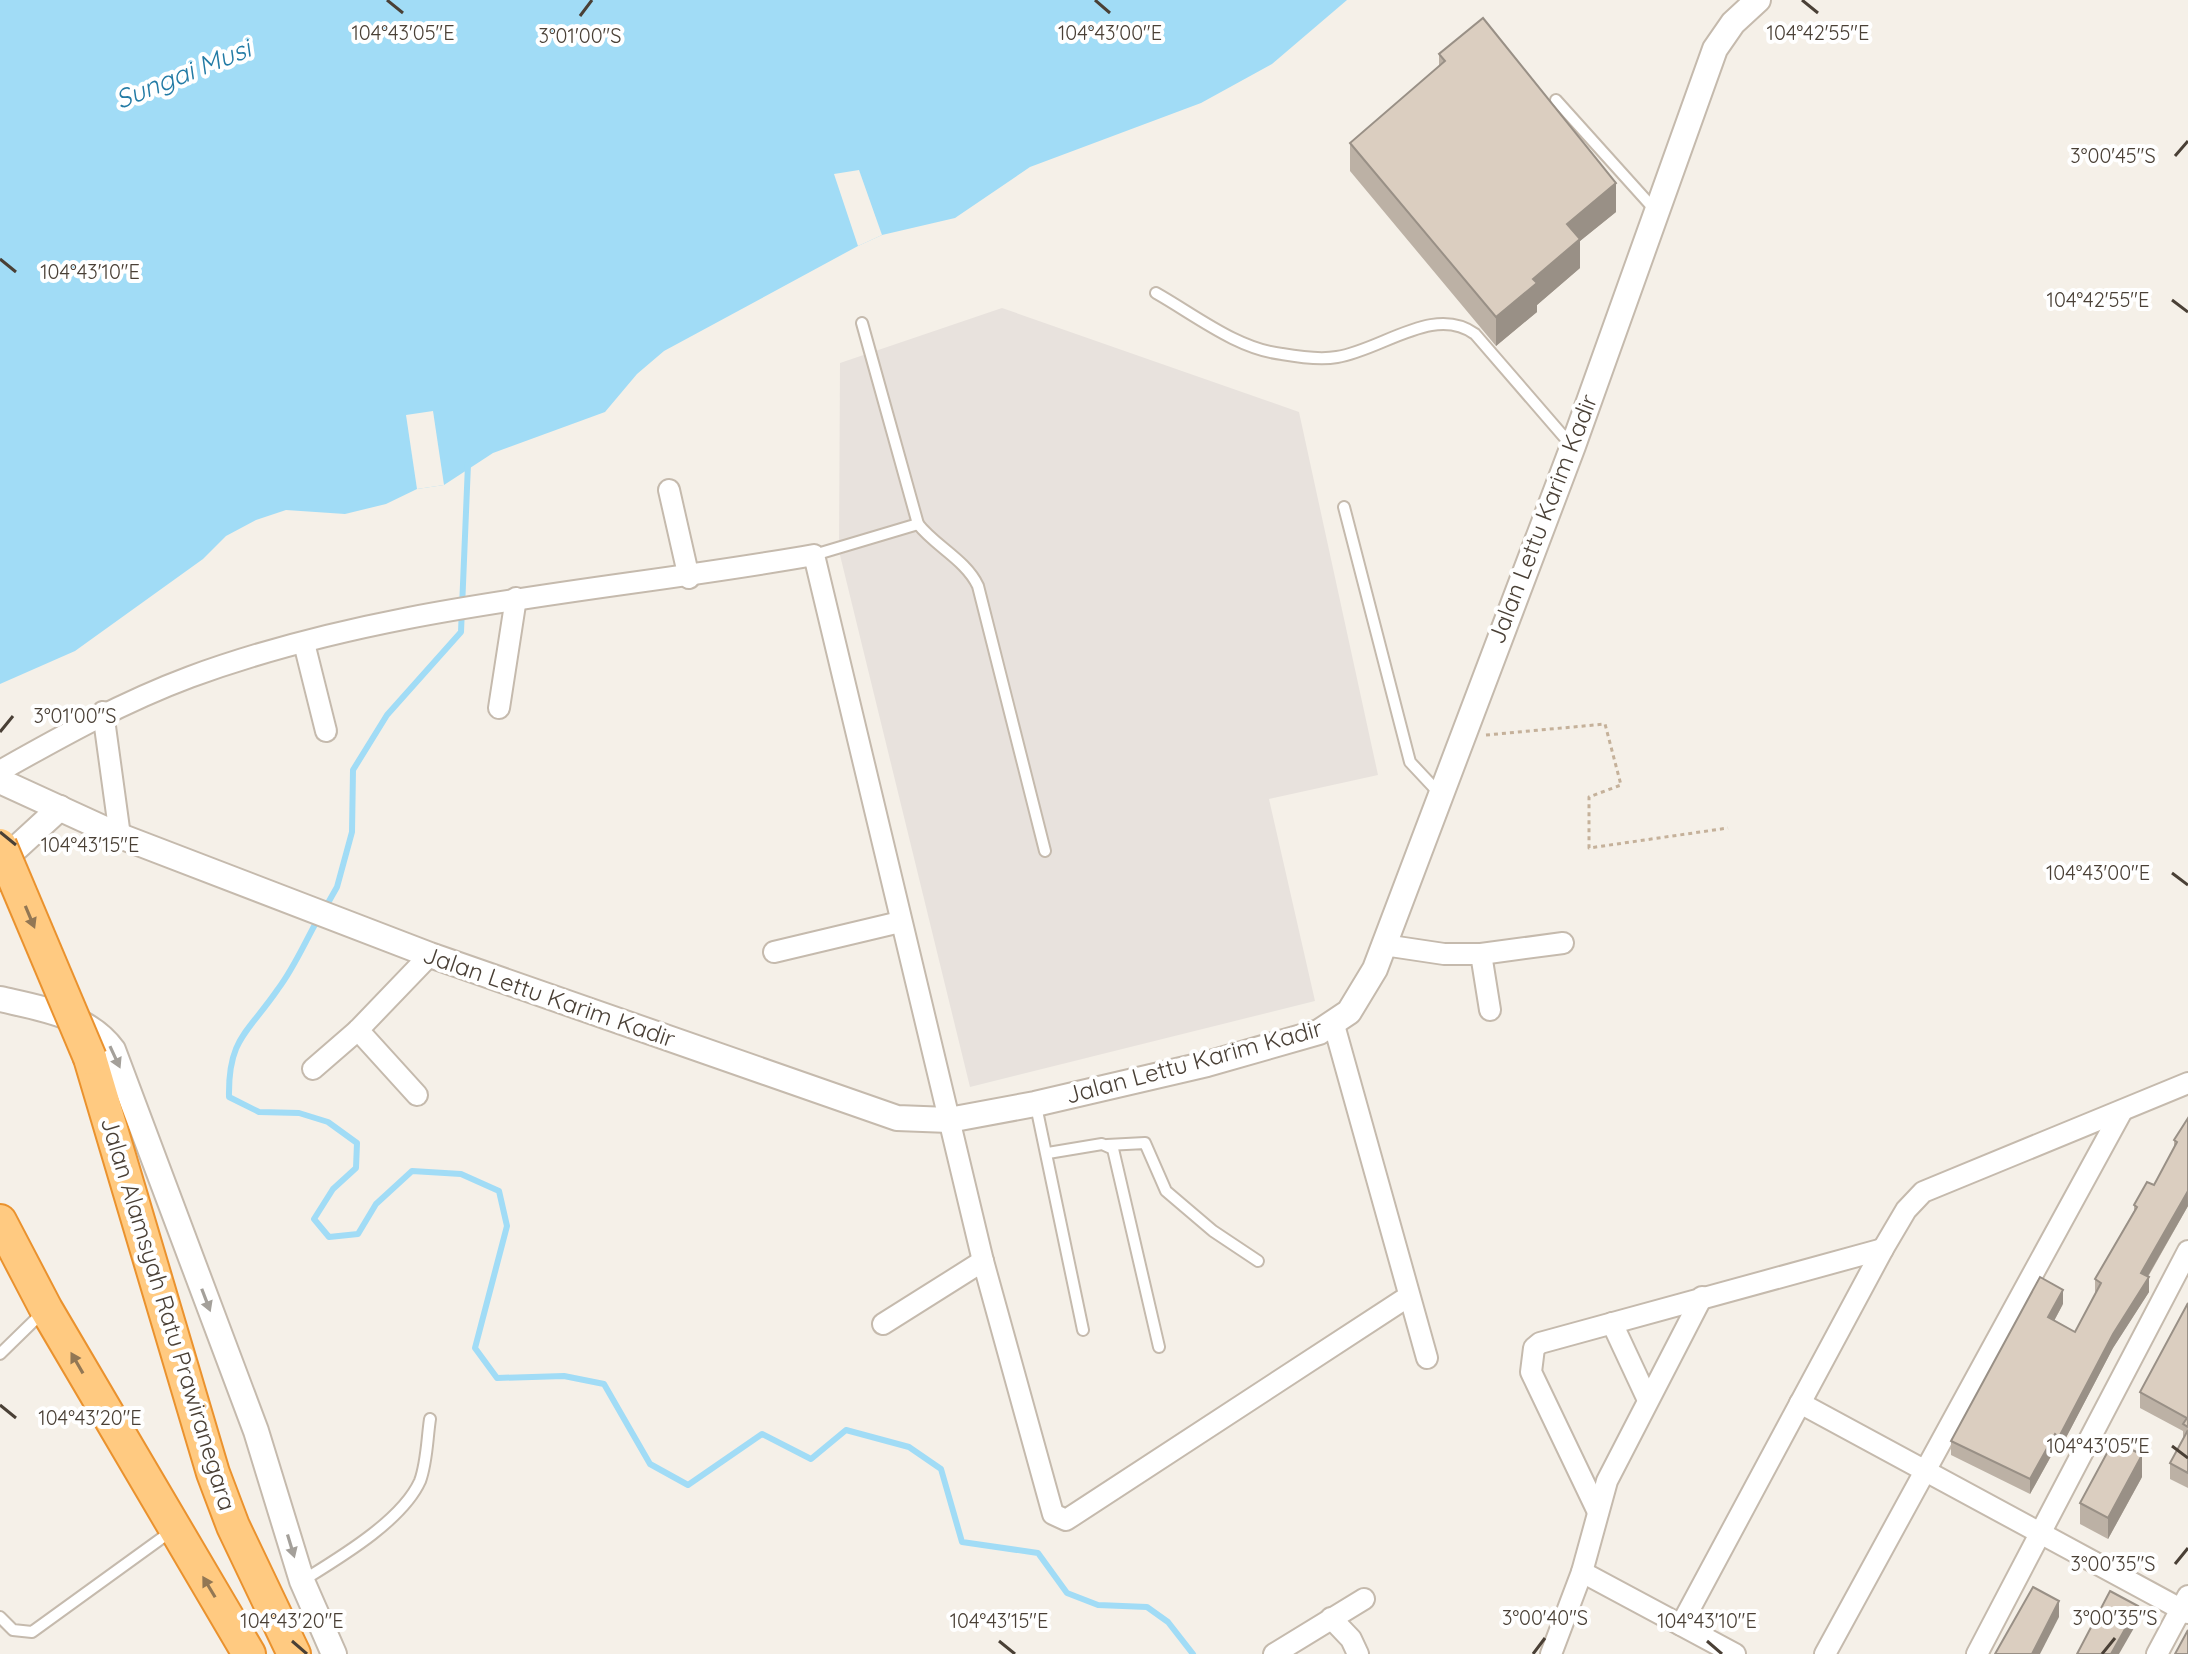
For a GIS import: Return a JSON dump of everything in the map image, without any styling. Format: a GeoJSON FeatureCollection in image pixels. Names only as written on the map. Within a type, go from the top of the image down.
{"type":"FeatureCollection","features":[{"type":"Feature","properties":{"kind":"highway","name":"Jalan Alamsyah Ratu Prawiranegara"},"geometry":{"type":"LineString","coordinates":[[0,845],[90,1058],[213,1473],[244,1551],[294,1654]]}},
{"type":"Feature","properties":{"kind":"highway"},"geometry":{"type":"LineString","coordinates":[[0,1221],[46,1309],[249,1654]]}},
{"type":"Feature","properties":{"kind":"street","name":"Jalan Lettu Karim Kadir"},"geometry":{"type":"LineString","coordinates":[[0,781],[120,836],[430,955],[897,1118],[949,1120],[1035,1104],[1207,1064],[1334,1025],[1360,999],[1443,796],[1460,738],[1573,446],[1715,49],[1733,23],[1758,0]]}},
{"type":"Feature","properties":{"kind":"street"},"geometry":{"type":"LineString","coordinates":[[669,490],[689,578]]}},
{"type":"Feature","properties":{"kind":"street"},"geometry":{"type":"LineString","coordinates":[[0,771],[103,712],[192,676],[304,643],[429,614],[516,598],[689,578],[814,555],[983,1261],[1053,1514],[1066,1520],[1409,1296]]}},
{"type":"Feature","properties":{"kind":"street"},"geometry":{"type":"LineString","coordinates":[[499,708],[516,598]]}},
{"type":"Feature","properties":{"kind":"street"},"geometry":{"type":"LineString","coordinates":[[304,643],[326,731]]}},
{"type":"Feature","properties":{"kind":"street"},"geometry":{"type":"LineString","coordinates":[[103,712],[120,836]]}},
{"type":"Feature","properties":{"kind":"street"},"geometry":{"type":"LineString","coordinates":[[0,859],[11,853],[60,808]]}},
{"type":"Feature","properties":{"kind":"street"},"geometry":{"type":"LineString","coordinates":[[774,952],[900,922]]}},
{"type":"Feature","properties":{"kind":"street"},"geometry":{"type":"LineString","coordinates":[[1384,945],[1444,954],[1481,954],[1563,943]]}},
{"type":"Feature","properties":{"kind":"street"},"geometry":{"type":"LineString","coordinates":[[1481,954],[1490,1010]]}},
{"type":"Feature","properties":{"kind":"street"},"geometry":{"type":"LineString","coordinates":[[313,1069],[358,1030],[430,955]]}},
{"type":"Feature","properties":{"kind":"street"},"geometry":{"type":"LineString","coordinates":[[0,999],[55,1012],[95,1031],[113,1050],[256,1431],[302,1581],[334,1654]]}},
{"type":"Feature","properties":{"kind":"street"},"geometry":{"type":"LineString","coordinates":[[1334,1025],[1427,1358]]}},
{"type":"Feature","properties":{"kind":"street"},"geometry":{"type":"LineString","coordinates":[[358,1030],[417,1095]]}},
{"type":"Feature","properties":{"kind":"street"},"geometry":{"type":"LineString","coordinates":[[1681,1625],[1906,1210],[1923,1192],[2188,1083]]}},
{"type":"Feature","properties":{"kind":"street"},"geometry":{"type":"LineString","coordinates":[[1825,1654],[2122,1111]]}},
{"type":"Feature","properties":{"kind":"street"},"geometry":{"type":"LineString","coordinates":[[1598,1512],[1530,1364],[1531,1355],[1540,1343],[1883,1249]]}},
{"type":"Feature","properties":{"kind":"street"},"geometry":{"type":"LineString","coordinates":[[1977,1654],[2188,1251]]}},
{"type":"Feature","properties":{"kind":"street"},"geometry":{"type":"LineString","coordinates":[[883,1324],[983,1261]]}},
{"type":"Feature","properties":{"kind":"street"},"geometry":{"type":"LineString","coordinates":[[1551,1654],[1582,1572],[1607,1481],[1647,1398],[1702,1297]]}},
{"type":"Feature","properties":{"kind":"street"},"geometry":{"type":"LineString","coordinates":[[1612,1323],[1647,1398]]}},
{"type":"Feature","properties":{"kind":"street"},"geometry":{"type":"LineString","coordinates":[[1800,1403],[2040,1533],[2186,1606],[2157,1654]]}},
{"type":"Feature","properties":{"kind":"street"},"geometry":{"type":"LineString","coordinates":[[1582,1572],[1735,1654]]}},
{"type":"Feature","properties":{"kind":"street"},"geometry":{"type":"LineString","coordinates":[[1274,1654],[1364,1599]]}},
{"type":"Feature","properties":{"kind":"street"},"geometry":{"type":"LineString","coordinates":[[1331,1618],[1351,1639],[1358,1654]]}},
{"type":"Feature","properties":{"kind":"lane"},"geometry":{"type":"LineString","coordinates":[[1556,100],[1657,211]]}},
{"type":"Feature","properties":{"kind":"lane"},"geometry":{"type":"LineString","coordinates":[[1156,293],[1244,343],[1281,354],[1336,357],[1435,324],[1459,324],[1475,334],[1573,446]]}},
{"type":"Feature","properties":{"kind":"lane"},"geometry":{"type":"LineString","coordinates":[[862,323],[918,524],[971,572],[978,586],[1045,851]]}},
{"type":"Feature","properties":{"kind":"lane"},"geometry":{"type":"LineString","coordinates":[[1344,507],[1410,762],[1443,796]]}},
{"type":"Feature","properties":{"kind":"lane"},"geometry":{"type":"LineString","coordinates":[[814,555],[918,524]]}},
{"type":"Feature","properties":{"kind":"lane"},"geometry":{"type":"LineString","coordinates":[[1035,1104],[1048,1153],[1083,1330]]}},
{"type":"Feature","properties":{"kind":"lane"},"geometry":{"type":"LineString","coordinates":[[1048,1153],[1138,1141],[1147,1145],[1166,1191],[1213,1231],[1258,1261]]}},
{"type":"Feature","properties":{"kind":"lane"},"geometry":{"type":"LineString","coordinates":[[1107,1145],[1114,1152],[1159,1347]]}},
{"type":"Feature","properties":{"kind":"lane"},"geometry":{"type":"LineString","coordinates":[[0,1354],[46,1309]]}},
{"type":"Feature","properties":{"kind":"lane"},"geometry":{"type":"LineString","coordinates":[[302,1581],[372,1533],[413,1493],[424,1467],[430,1419]]}},
{"type":"Feature","properties":{"kind":"lane"},"geometry":{"type":"LineString","coordinates":[[0,1617],[13,1630],[32,1632],[174,1528]]}},
{"type":"Feature","properties":{"kind":"path"},"geometry":{"type":"LineString","coordinates":[[1460,738],[1605,724],[1621,785],[1589,797],[1589,848],[1728,828]]}},
{"type":"Feature","properties":{"kind":"shaded area"},"geometry":{"type":"Polygon","coordinates":[[[1002,308],[1299,412],[1378,775],[1269,799],[1315,1001],[970,1087],[839,551],[840,363],[1002,308]]]}},
{"type":"Feature","properties":{"kind":"water","name":"Sungai Musi"},"geometry":{"type":"Polygon","coordinates":[[[0,0],[1347,0],[1272,64],[1201,103],[1030,167],[955,218],[882,235],[858,246],[664,351],[637,374],[605,412],[493,453],[444,485],[417,489],[386,504],[345,514],[286,510],[256,520],[226,536],[203,559],[75,651],[0,684],[0,0]]]}},
{"type":"Feature","properties":{"kind":"pier"},"geometry":{"type":"Polygon","coordinates":[[[859,170],[882,235],[858,246],[834,174],[859,170]]]}},
{"type":"Feature","properties":{"kind":"pier"},"geometry":{"type":"Polygon","coordinates":[[[433,411],[444,485],[417,489],[406,415],[433,411]]]}},
{"type":"Feature","properties":{"kind":"building"},"geometry":{"type":"Polygon","coordinates":[[[1483,18],[1616,183],[1567,224],[1580,239],[1533,279],[1537,283],[1496,317],[1350,143],[1445,61],[1439,54],[1483,18]]]}},
{"type":"Feature","properties":{"kind":"building"},"geometry":{"type":"Polygon","coordinates":[[[2188,1118],[2188,1191],[2141,1273],[2149,1277],[2113,1334],[2059,1437],[2055,1434],[2030,1479],[1951,1441],[2040,1277],[2063,1290],[2048,1317],[2075,1332],[2101,1283],[2095,1279],[2137,1207],[2134,1205],[2147,1182],[2154,1185],[2177,1142],[2174,1140],[2188,1118]]]}},
{"type":"Feature","properties":{"kind":"building"},"geometry":{"type":"Polygon","coordinates":[[[2188,1303],[2188,1427],[2183,1424],[2187,1418],[2140,1392],[2188,1303]]]}},
{"type":"Feature","properties":{"kind":"building"},"geometry":{"type":"Polygon","coordinates":[[[2188,1430],[2188,1473],[2170,1463],[2188,1430]]]}},
{"type":"Feature","properties":{"kind":"building"},"geometry":{"type":"Polygon","coordinates":[[[2114,1440],[2142,1455],[2108,1518],[2080,1503],[2114,1440]]]}},
{"type":"Feature","properties":{"kind":"building"},"geometry":{"type":"Polygon","coordinates":[[[2033,1587],[2059,1601],[2032,1654],[1995,1654],[2033,1587]]]}},
{"type":"Feature","properties":{"kind":"building"},"geometry":{"type":"Polygon","coordinates":[[[2110,1591],[2138,1606],[2111,1654],[2077,1654],[2110,1591]]]}},
{"type":"Feature","properties":{"kind":"building"},"geometry":{"type":"Polygon","coordinates":[[[2188,1630],[2188,1654],[2175,1654],[2188,1630]]]}},
{"type":"Feature","properties":{"kind":"waterway"},"geometry":{"type":"LineString","coordinates":[[324,910],[337,887],[352,832],[353,770],[387,715],[461,632],[468,464]]}},
{"type":"Feature","properties":{"kind":"waterway"},"geometry":{"type":"LineString","coordinates":[[318,919],[289,972],[242,1037],[232,1061],[229,1097],[259,1112],[299,1113],[328,1122],[357,1143],[356,1168],[333,1189],[314,1219],[329,1237],[358,1234],[376,1204],[412,1171],[461,1174],[499,1191],[507,1226],[475,1348],[497,1378],[564,1376],[604,1384],[650,1464],[688,1485],[762,1434],[811,1459],[846,1430],[909,1447],[941,1469],[962,1542],[1038,1553],[1067,1593],[1098,1605],[1147,1607],[1168,1622],[1193,1654]]}}]}
